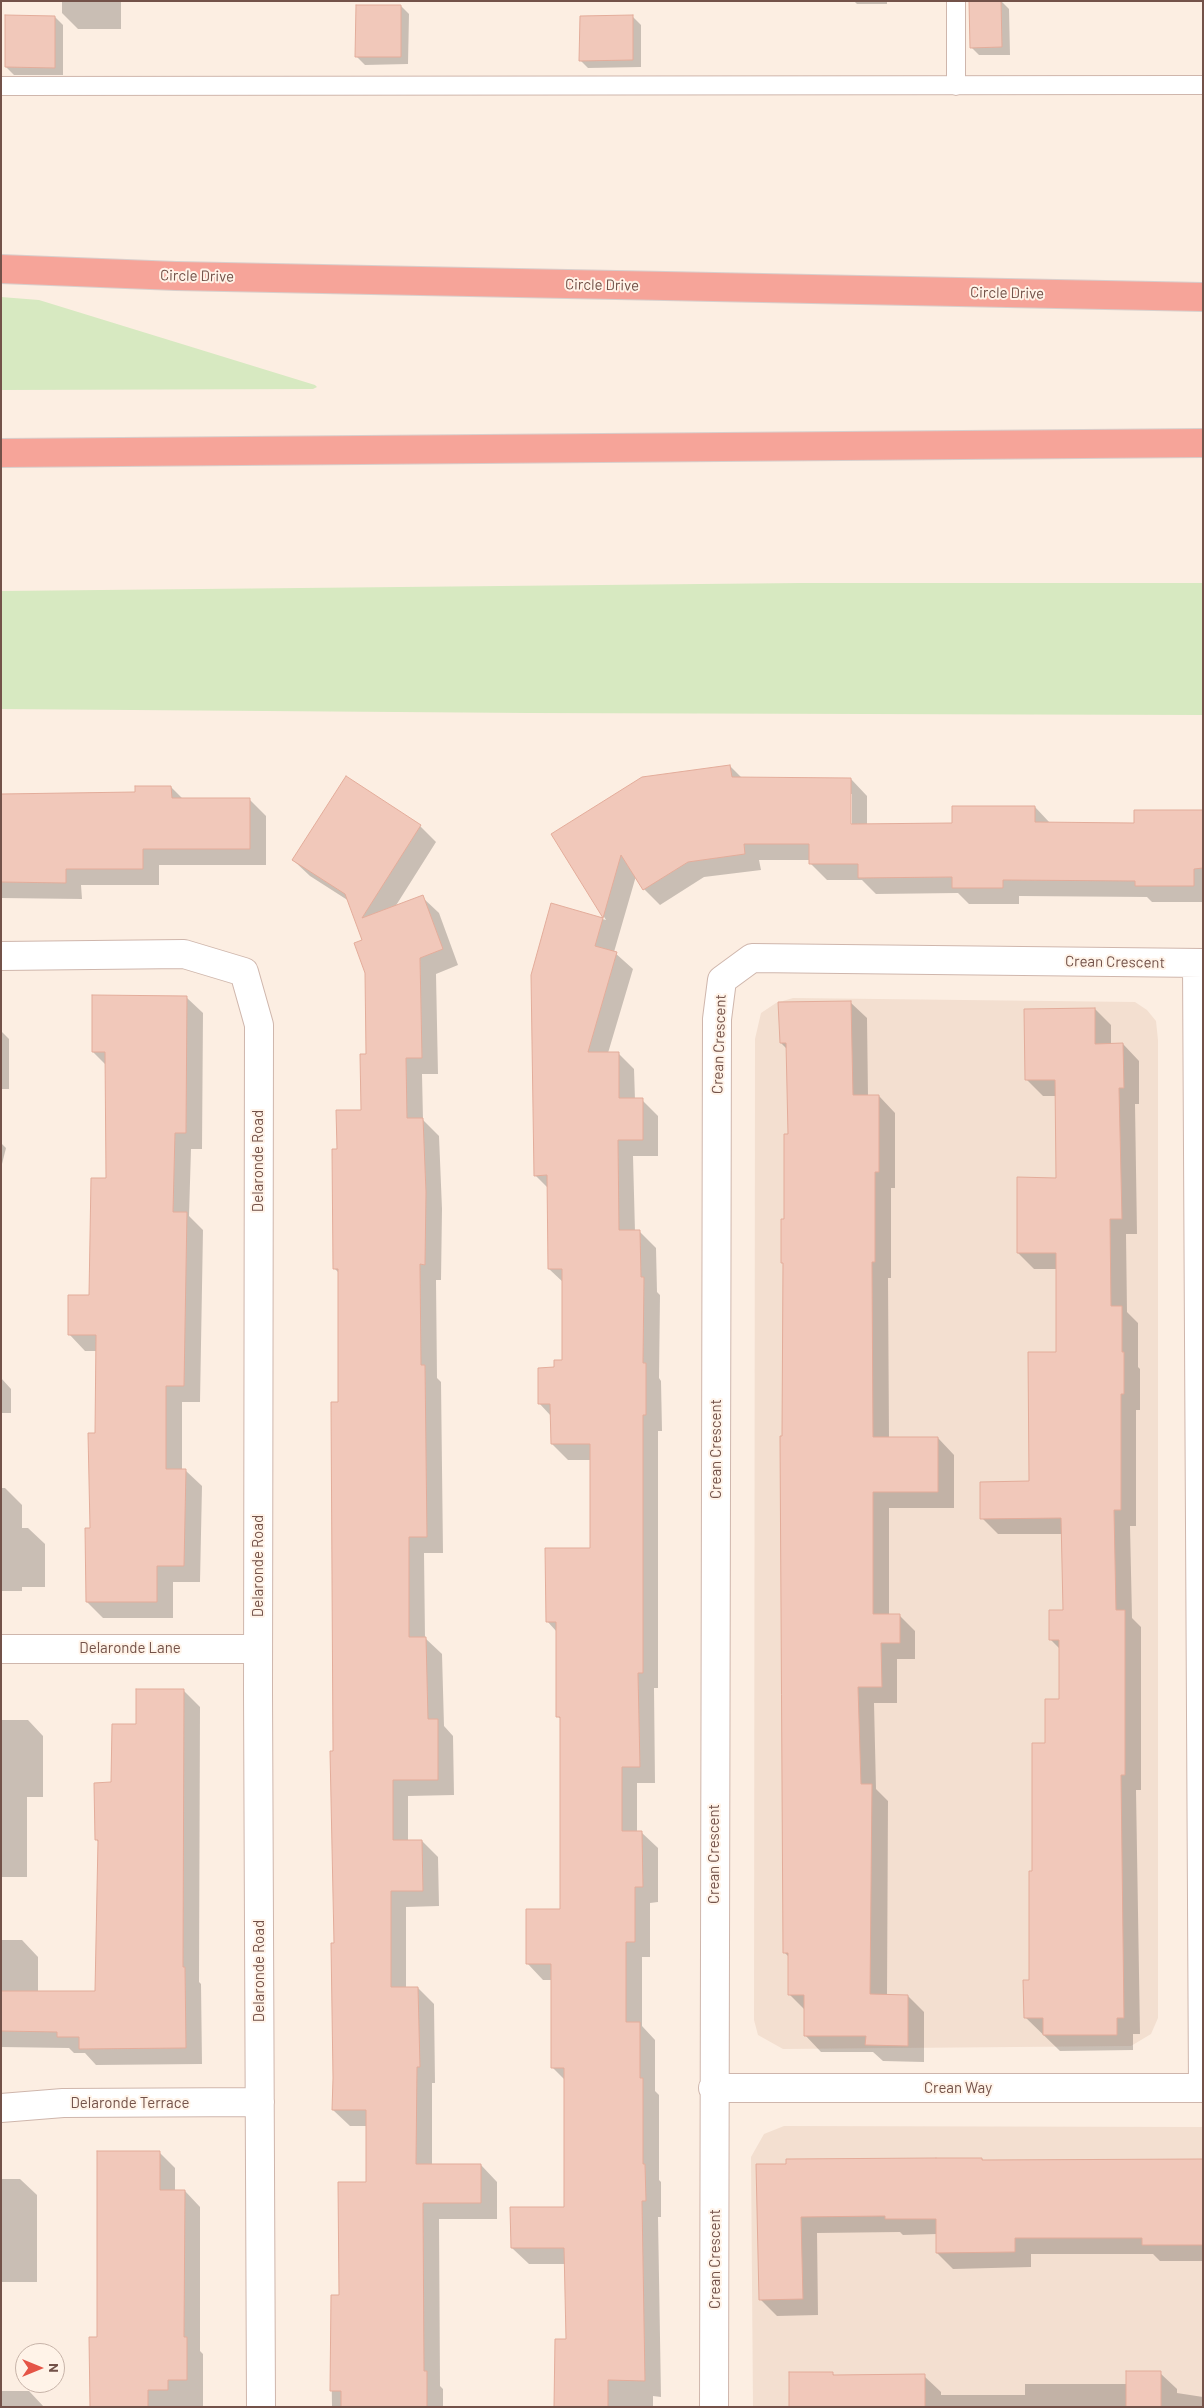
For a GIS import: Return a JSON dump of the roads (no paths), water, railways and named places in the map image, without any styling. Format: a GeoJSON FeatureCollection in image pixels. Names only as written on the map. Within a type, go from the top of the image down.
{"type":"FeatureCollection","features":[{"type":"Feature","properties":{"kind":"highway","name":"Circle Drive"},"geometry":{"type":"LineString","coordinates":[[1,269],[186,276],[1203,297]]}},
{"type":"Feature","properties":{"kind":"highway"},"geometry":{"type":"LineString","coordinates":[[1,453],[1203,442]]}},
{"type":"Feature","properties":{"kind":"street","name":"Delaronde Road"},"geometry":{"type":"LineString","coordinates":[[1,956],[184,954],[244,972],[258,1024],[261,2407]]}},
{"type":"Feature","properties":{"kind":"street","name":"Crean Crescent"},"geometry":{"type":"LineString","coordinates":[[714,2407],[716,2242],[713,2088],[717,1029],[722,980],[752,958],[1200,963]]}},
{"type":"Feature","properties":{"kind":"street"},"geometry":{"type":"LineString","coordinates":[[1200,963],[1203,2088]]}},
{"type":"Feature","properties":{"kind":"street","name":"Delaronde Lane"},"geometry":{"type":"LineString","coordinates":[[1,1649],[258,1649]]}},
{"type":"Feature","properties":{"kind":"street","name":"Crean Way"},"geometry":{"type":"LineString","coordinates":[[713,2088],[1203,2088]]}},
{"type":"Feature","properties":{"kind":"street","name":"Delaronde Terrace"},"geometry":{"type":"LineString","coordinates":[[1,2108],[63,2103],[260,2102]]}},
{"type":"Feature","properties":{"kind":"lane"},"geometry":{"type":"LineString","coordinates":[[956,1],[956,86]]}},
{"type":"Feature","properties":{"kind":"lane"},"geometry":{"type":"LineString","coordinates":[[1,86],[1203,85]]}}]}
